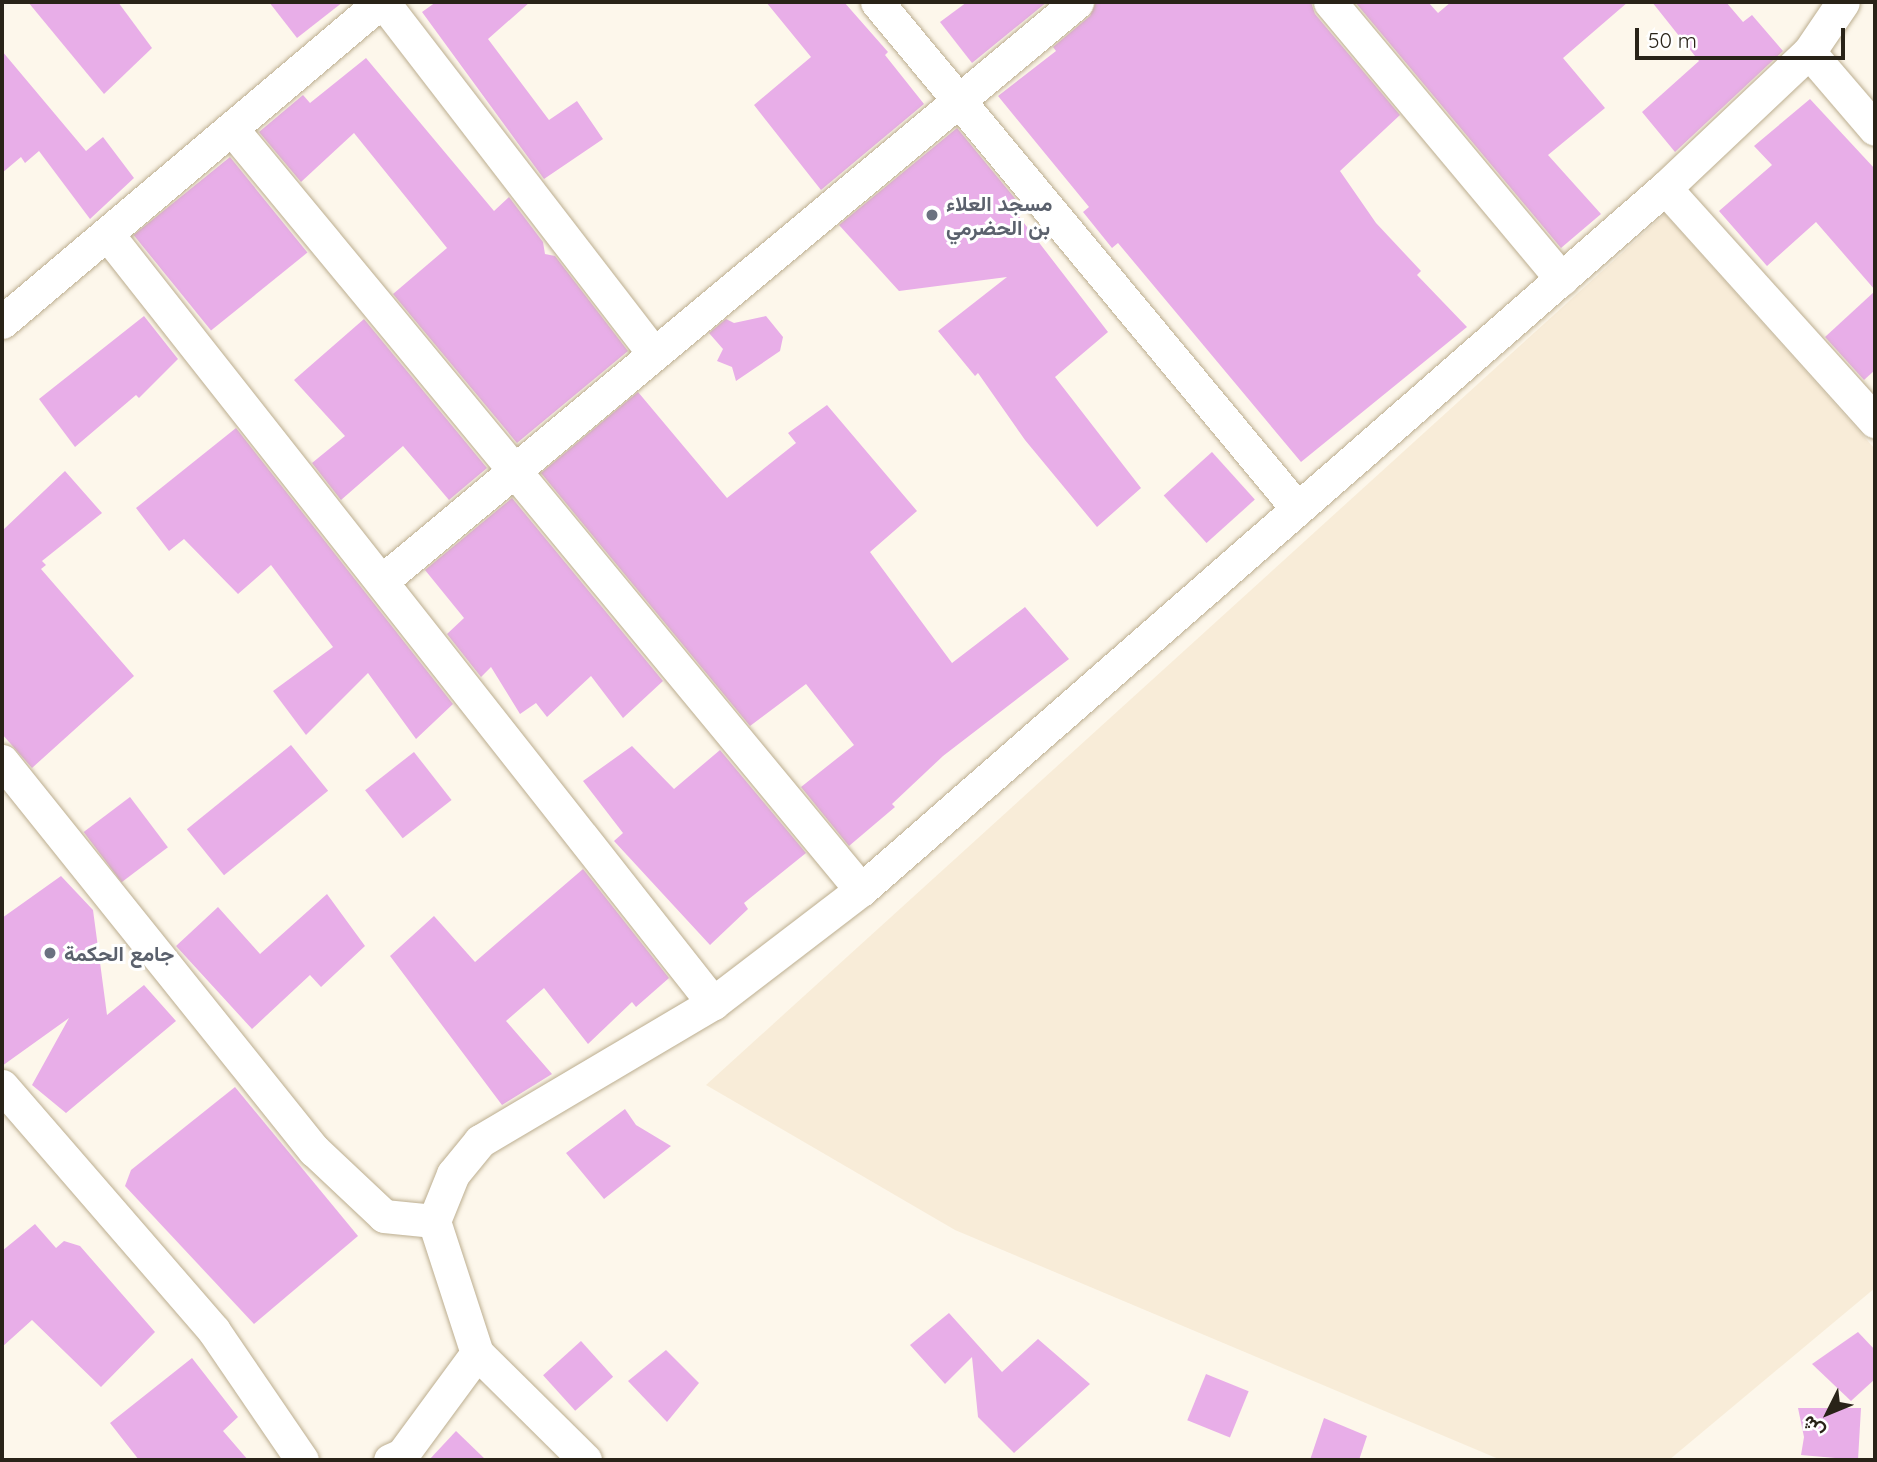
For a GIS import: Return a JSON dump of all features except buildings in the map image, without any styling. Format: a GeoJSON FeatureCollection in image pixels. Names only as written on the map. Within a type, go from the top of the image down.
{"type":"FeatureCollection","features":[{"type":"Feature","properties":{"kind":"street"},"geometry":{"type":"LineString","coordinates":[[2,322],[108,236],[381,2],[652,351]]}},
{"type":"Feature","properties":{"kind":"street"},"geometry":{"type":"LineString","coordinates":[[877,2],[1297,508]]}},
{"type":"Feature","properties":{"kind":"street"},"geometry":{"type":"LineString","coordinates":[[383,580],[652,351],[1077,2]]}},
{"type":"Feature","properties":{"kind":"street"},"geometry":{"type":"LineString","coordinates":[[1330,2],[1562,279]]}},
{"type":"Feature","properties":{"kind":"street"},"geometry":{"type":"LineString","coordinates":[[586,1460],[477,1353],[434,1221],[453,1174],[480,1141],[713,1003],[860,890],[1665,188],[1809,52],[1843,2]]}},
{"type":"Feature","properties":{"kind":"street"},"geometry":{"type":"LineString","coordinates":[[1809,52],[1875,129]]}},
{"type":"Feature","properties":{"kind":"street"},"geometry":{"type":"LineString","coordinates":[[232,129],[860,890]]}},
{"type":"Feature","properties":{"kind":"street"},"geometry":{"type":"LineString","coordinates":[[1665,188],[1875,421]]}},
{"type":"Feature","properties":{"kind":"street"},"geometry":{"type":"LineString","coordinates":[[108,236],[383,580],[713,1003]]}},
{"type":"Feature","properties":{"kind":"street"},"geometry":{"type":"LineString","coordinates":[[2,761],[314,1150],[384,1216],[434,1221]]}},
{"type":"Feature","properties":{"kind":"street"},"geometry":{"type":"LineString","coordinates":[[2,1086],[214,1331],[302,1460]]}},
{"type":"Feature","properties":{"kind":"street"},"geometry":{"type":"LineString","coordinates":[[390,1460],[402,1455],[477,1353]]}},
{"type":"Feature","properties":{"kind":"shaded area"},"geometry":{"type":"Polygon","coordinates":[[[1665,214],[1875,449],[1875,1288],[1669,1460],[1501,1460],[955,1230],[706,1085],[1665,214]]]}},
{"type":"Feature","properties":{"kind":"place","name":"مسجد العلاء بن الحضرمي"},"geometry":{"type":"Point","coordinates":[932,215]}},
{"type":"Feature","properties":{"kind":"place","name":"جامع الحكمة"},"geometry":{"type":"Point","coordinates":[50,953]}}]}
